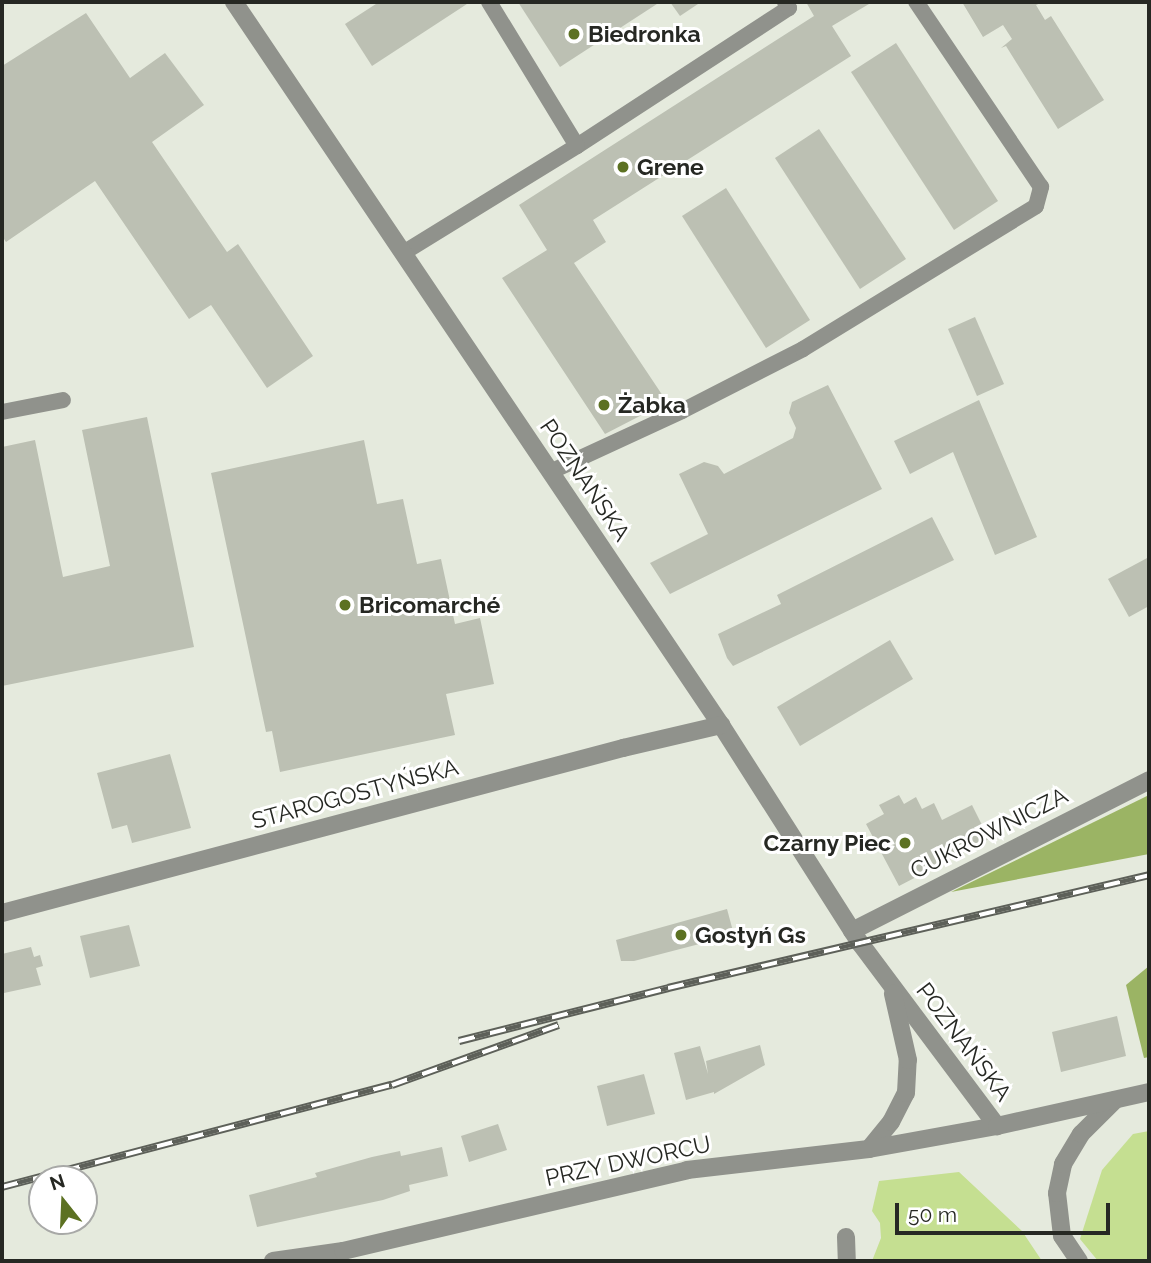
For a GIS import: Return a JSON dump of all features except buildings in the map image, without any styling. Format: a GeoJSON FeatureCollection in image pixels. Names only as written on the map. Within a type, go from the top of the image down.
{"type":"FeatureCollection","features":[{"type":"Feature","properties":{"kind":"street","name":"POZNAŃSKA"},"geometry":{"type":"LineString","coordinates":[[234,2],[721,725],[852,930],[892,988],[997,1126]]}},
{"type":"Feature","properties":{"kind":"street","name":"STAROGOSTYŃSKA"},"geometry":{"type":"LineString","coordinates":[[2,913],[611,751],[721,725]]}},
{"type":"Feature","properties":{"kind":"street","name":"CUKROWNICZA"},"geometry":{"type":"LineString","coordinates":[[852,930],[1149,780]]}},
{"type":"Feature","properties":{"kind":"street","name":"POZNAŃSKA"},"geometry":{"type":"LineString","coordinates":[[869,1149],[899,1108],[908,1076],[908,1060],[892,988]]}},
{"type":"Feature","properties":{"kind":"street","name":"PRZY DWORCU"},"geometry":{"type":"LineString","coordinates":[[273,1261],[343,1251],[687,1170],[869,1149],[997,1126],[1149,1092]]}},
{"type":"Feature","properties":{"kind":"street"},"geometry":{"type":"LineString","coordinates":[[1079,1261],[1062,1236],[1057,1193],[1063,1164],[1081,1133],[1115,1100]]}},
{"type":"Feature","properties":{"kind":"street"},"geometry":{"type":"LineString","coordinates":[[846,1237],[847,1261]]}},
{"type":"Feature","properties":{"kind":"lane"},"geometry":{"type":"LineString","coordinates":[[489,2],[577,146]]}},
{"type":"Feature","properties":{"kind":"lane"},"geometry":{"type":"LineString","coordinates":[[403,253],[577,146],[789,8],[785,2]]}},
{"type":"Feature","properties":{"kind":"lane"},"geometry":{"type":"LineString","coordinates":[[550,471],[682,411],[803,349],[935,271],[1036,206],[1041,187],[916,2]]}},
{"type":"Feature","properties":{"kind":"lane"},"geometry":{"type":"LineString","coordinates":[[2,412],[62,400]]}},
{"type":"Feature","properties":{"kind":"green space"},"geometry":{"type":"Polygon","coordinates":[[[1149,795],[1149,854],[951,892],[1149,795]]]}},
{"type":"Feature","properties":{"kind":"green space"},"geometry":{"type":"Polygon","coordinates":[[[1149,966],[1149,1057],[1144,1058],[1126,985],[1149,966]]]}},
{"type":"Feature","properties":{"kind":"green space"},"geometry":{"type":"Polygon","coordinates":[[[1149,1131],[1149,1261],[1098,1261],[1080,1239],[1102,1170],[1133,1134],[1149,1131]]]}},
{"type":"Feature","properties":{"kind":"green space"},"geometry":{"type":"Polygon","coordinates":[[[959,1172],[1022,1231],[1042,1261],[872,1261],[881,1238],[880,1223],[872,1211],[879,1181],[959,1172]]]}},
{"type":"Feature","properties":{"kind":"railway"},"geometry":{"type":"LineString","coordinates":[[459,1041],[668,988],[1149,875]]}},
{"type":"Feature","properties":{"kind":"railway"},"geometry":{"type":"LineString","coordinates":[[2,1187],[392,1085],[559,1025]]}},
{"type":"Feature","properties":{"kind":"place","name":"Biedronka"},"geometry":{"type":"Point","coordinates":[574,34]}},
{"type":"Feature","properties":{"kind":"place","name":"Grene"},"geometry":{"type":"Point","coordinates":[623,167]}},
{"type":"Feature","properties":{"kind":"place","name":"Żabka"},"geometry":{"type":"Point","coordinates":[604,405]}},
{"type":"Feature","properties":{"kind":"place","name":"Bricomarché"},"geometry":{"type":"Point","coordinates":[345,605]}},
{"type":"Feature","properties":{"kind":"place","name":"Czarny Piec"},"geometry":{"type":"Point","coordinates":[905,843]}},
{"type":"Feature","properties":{"kind":"place","name":"Gostyń Gs"},"geometry":{"type":"Point","coordinates":[681,935]}}]}
